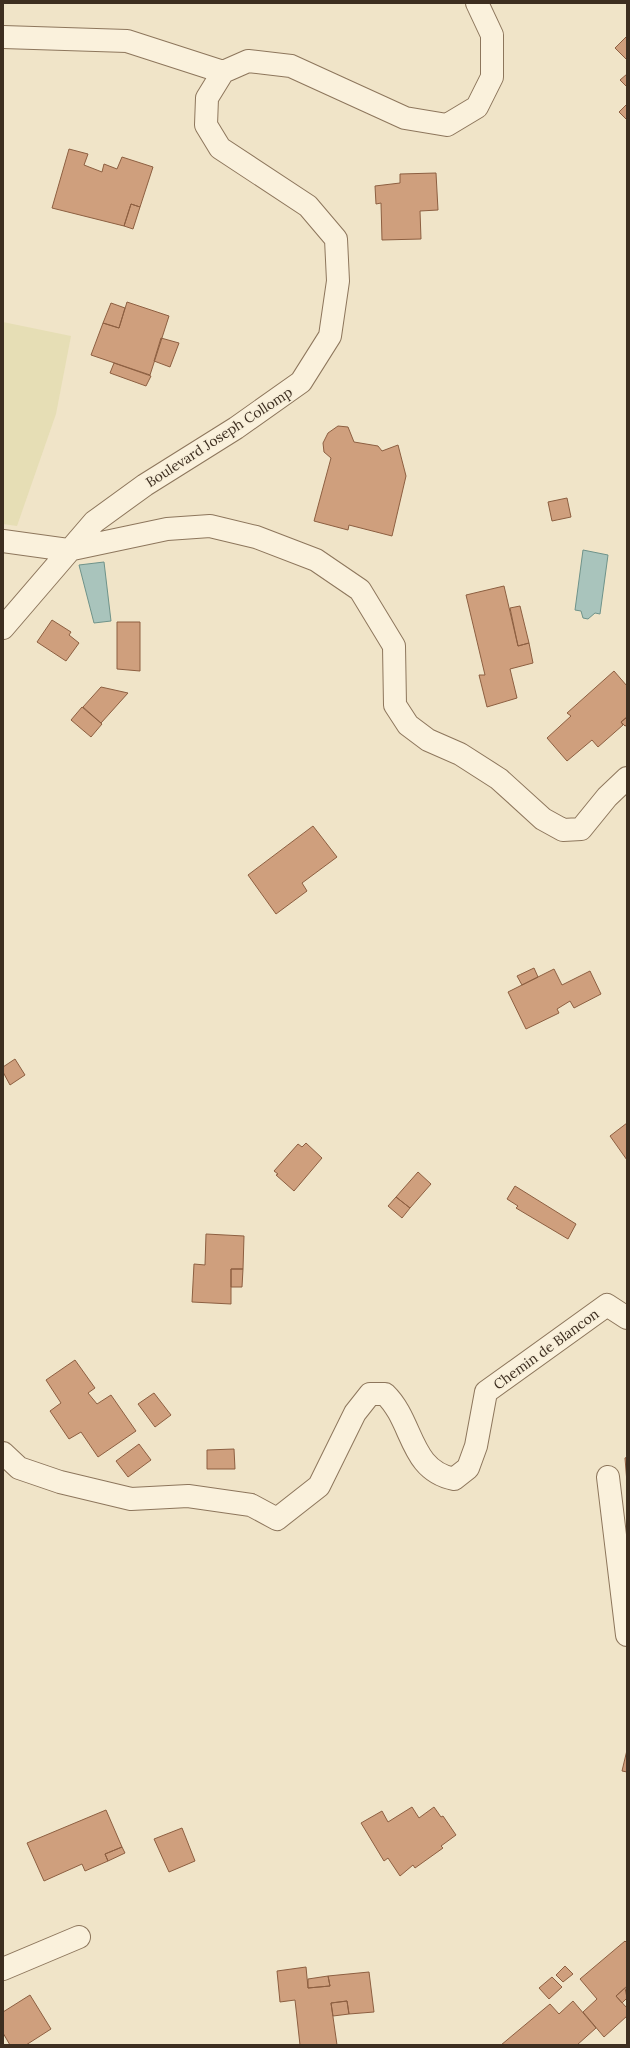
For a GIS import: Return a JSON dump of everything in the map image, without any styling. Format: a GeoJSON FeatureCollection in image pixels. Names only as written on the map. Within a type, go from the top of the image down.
{"type":"FeatureCollection","features":[{"type":"Feature","properties":{"kind":"street"},"geometry":{"type":"LineString","coordinates":[[3,37],[128,41],[223,72],[248,61],[291,66],[405,118],[447,125],[477,107],[492,77],[492,36],[477,3]]}},
{"type":"Feature","properties":{"kind":"street","name":"Boulevard Joseph Collomp"},"geometry":{"type":"LineString","coordinates":[[3,628],[68,550],[100,518],[144,485],[236,428],[301,382],[330,336],[338,281],[336,239],[308,206],[220,148],[206,125],[207,98],[223,72]]}},
{"type":"Feature","properties":{"kind":"street"},"geometry":{"type":"LineString","coordinates":[[3,541],[68,550],[167,529],[210,526],[256,537],[316,560],[360,590],[394,646],[395,705],[408,725],[428,740],[460,754],[499,779],[543,819],[563,830],[581,829],[607,797],[627,778]]}},
{"type":"Feature","properties":{"kind":"street","name":"Chemin de Blancon"},"geometry":{"type":"LineString","coordinates":[[3,1453],[19,1468],[60,1482],[131,1499],[188,1496],[251,1505],[277,1519],[319,1486],[355,1413],[370,1394],[386,1394],[395,1403],[422,1461],[440,1476],[454,1479],[468,1468],[476,1446],[486,1392],[606,1305],[627,1318]]}},
{"type":"Feature","properties":{"kind":"street"},"geometry":{"type":"LineString","coordinates":[[608,1477],[627,1635]]}},
{"type":"Feature","properties":{"kind":"street"},"geometry":{"type":"LineString","coordinates":[[3,1969],[79,1937]]}},
{"type":"Feature","properties":{"kind":"shaded area"},"geometry":{"type":"Polygon","coordinates":[[[3,322],[71,336],[56,414],[17,526],[3,524],[3,322]]]}},
{"type":"Feature","properties":{"kind":"water"},"geometry":{"type":"Polygon","coordinates":[[[583,550],[608,555],[600,614],[595,613],[588,619],[583,618],[581,611],[575,610],[583,550]]]}},
{"type":"Feature","properties":{"kind":"water"},"geometry":{"type":"Polygon","coordinates":[[[104,562],[111,621],[94,623],[79,565],[104,562]]]}},
{"type":"Feature","properties":{"kind":"building"},"geometry":{"type":"Polygon","coordinates":[[[627,36],[627,60],[615,48],[627,36]]]}},
{"type":"Feature","properties":{"kind":"building"},"geometry":{"type":"Polygon","coordinates":[[[627,74],[627,87],[620,80],[627,74]]]}},
{"type":"Feature","properties":{"kind":"building"},"geometry":{"type":"Polygon","coordinates":[[[627,104],[627,120],[619,112],[627,104]]]}},
{"type":"Feature","properties":{"kind":"building"},"geometry":{"type":"Polygon","coordinates":[[[69,149],[88,154],[84,165],[102,172],[104,164],[117,169],[122,157],[153,167],[140,207],[131,204],[124,226],[52,208],[69,149]]]}},
{"type":"Feature","properties":{"kind":"building"},"geometry":{"type":"Polygon","coordinates":[[[436,173],[438,210],[420,211],[421,239],[382,240],[381,203],[376,204],[375,186],[400,183],[400,174],[436,173]]]}},
{"type":"Feature","properties":{"kind":"building"},"geometry":{"type":"Polygon","coordinates":[[[131,204],[140,207],[133,229],[124,226],[131,204]]]}},
{"type":"Feature","properties":{"kind":"building"},"geometry":{"type":"Polygon","coordinates":[[[127,302],[169,316],[150,375],[91,355],[103,323],[119,328],[127,302]]]}},
{"type":"Feature","properties":{"kind":"building"},"geometry":{"type":"Polygon","coordinates":[[[111,303],[125,308],[119,328],[103,323],[111,303]]]}},
{"type":"Feature","properties":{"kind":"building"},"geometry":{"type":"Polygon","coordinates":[[[161,338],[179,343],[170,367],[154,361],[161,338]]]}},
{"type":"Feature","properties":{"kind":"building"},"geometry":{"type":"Polygon","coordinates":[[[114,363],[151,376],[146,386],[110,373],[114,363]]]}},
{"type":"Feature","properties":{"kind":"building"},"geometry":{"type":"Polygon","coordinates":[[[338,426],[348,427],[354,442],[378,446],[382,451],[398,445],[406,476],[392,536],[349,525],[348,530],[314,521],[331,458],[324,452],[323,443],[328,433],[338,426]]]}},
{"type":"Feature","properties":{"kind":"building"},"geometry":{"type":"Polygon","coordinates":[[[567,498],[571,517],[552,521],[548,502],[567,498]]]}},
{"type":"Feature","properties":{"kind":"building"},"geometry":{"type":"Polygon","coordinates":[[[504,586],[518,646],[529,643],[533,663],[510,669],[517,698],[487,707],[479,675],[485,675],[466,595],[504,586]]]}},
{"type":"Feature","properties":{"kind":"building"},"geometry":{"type":"Polygon","coordinates":[[[520,606],[529,643],[518,646],[510,608],[520,606]]]}},
{"type":"Feature","properties":{"kind":"building"},"geometry":{"type":"Polygon","coordinates":[[[52,620],[71,632],[69,635],[79,643],[66,661],[37,642],[52,620]]]}},
{"type":"Feature","properties":{"kind":"building"},"geometry":{"type":"Polygon","coordinates":[[[117,622],[140,622],[140,671],[117,669],[117,622]]]}},
{"type":"Feature","properties":{"kind":"building"},"geometry":{"type":"Polygon","coordinates":[[[614,671],[627,686],[627,717],[621,722],[623,725],[598,747],[592,740],[567,761],[547,738],[571,716],[567,713],[614,671]]]}},
{"type":"Feature","properties":{"kind":"building"},"geometry":{"type":"Polygon","coordinates":[[[101,687],[128,693],[101,723],[83,707],[101,687]]]}},
{"type":"Feature","properties":{"kind":"building"},"geometry":{"type":"Polygon","coordinates":[[[82,707],[102,724],[91,737],[71,720],[82,707]]]}},
{"type":"Feature","properties":{"kind":"building"},"geometry":{"type":"Polygon","coordinates":[[[627,717],[627,725],[625,726],[621,722],[627,717]]]}},
{"type":"Feature","properties":{"kind":"building"},"geometry":{"type":"Polygon","coordinates":[[[313,826],[337,857],[302,883],[307,891],[276,914],[248,875],[313,826]]]}},
{"type":"Feature","properties":{"kind":"building"},"geometry":{"type":"Polygon","coordinates":[[[534,968],[538,977],[522,985],[517,976],[534,968]]]}},
{"type":"Feature","properties":{"kind":"building"},"geometry":{"type":"Polygon","coordinates":[[[554,969],[562,985],[590,971],[601,994],[574,1008],[570,1001],[557,1009],[559,1013],[526,1029],[508,992],[554,969]]]}},
{"type":"Feature","properties":{"kind":"building"},"geometry":{"type":"Polygon","coordinates":[[[15,1059],[25,1075],[10,1085],[3,1072],[3,1067],[15,1059]]]}},
{"type":"Feature","properties":{"kind":"building"},"geometry":{"type":"Polygon","coordinates":[[[627,1123],[627,1160],[610,1136],[627,1123]]]}},
{"type":"Feature","properties":{"kind":"building"},"geometry":{"type":"Polygon","coordinates":[[[306,1143],[322,1158],[294,1191],[276,1175],[278,1174],[274,1171],[298,1144],[302,1147],[306,1143]]]}},
{"type":"Feature","properties":{"kind":"building"},"geometry":{"type":"Polygon","coordinates":[[[418,1172],[431,1184],[410,1208],[396,1197],[418,1172]]]}},
{"type":"Feature","properties":{"kind":"building"},"geometry":{"type":"Polygon","coordinates":[[[515,1186],[576,1224],[568,1239],[516,1208],[518,1206],[507,1199],[515,1186]]]}},
{"type":"Feature","properties":{"kind":"building"},"geometry":{"type":"Polygon","coordinates":[[[396,1197],[410,1208],[402,1218],[388,1206],[396,1197]]]}},
{"type":"Feature","properties":{"kind":"building"},"geometry":{"type":"Polygon","coordinates":[[[206,1234],[244,1236],[243,1269],[231,1269],[231,1304],[192,1302],[194,1264],[205,1265],[206,1234]]]}},
{"type":"Feature","properties":{"kind":"building"},"geometry":{"type":"Polygon","coordinates":[[[231,1269],[243,1269],[242,1287],[231,1287],[231,1269]]]}},
{"type":"Feature","properties":{"kind":"building"},"geometry":{"type":"Polygon","coordinates":[[[75,1360],[95,1388],[88,1393],[97,1404],[111,1395],[136,1431],[98,1457],[81,1432],[69,1439],[50,1411],[61,1403],[46,1380],[75,1360]]]}},
{"type":"Feature","properties":{"kind":"building"},"geometry":{"type":"Polygon","coordinates":[[[154,1393],[171,1415],[155,1427],[138,1404],[154,1393]]]}},
{"type":"Feature","properties":{"kind":"building"},"geometry":{"type":"Polygon","coordinates":[[[139,1444],[151,1460],[128,1477],[116,1461],[139,1444]]]}},
{"type":"Feature","properties":{"kind":"building"},"geometry":{"type":"Polygon","coordinates":[[[234,1449],[235,1469],[207,1469],[207,1450],[234,1449]]]}},
{"type":"Feature","properties":{"kind":"building"},"geometry":{"type":"Polygon","coordinates":[[[627,1457],[627,1483],[625,1458],[627,1457]]]}},
{"type":"Feature","properties":{"kind":"building"},"geometry":{"type":"Polygon","coordinates":[[[627,1750],[627,1772],[622,1771],[627,1750]]]}},
{"type":"Feature","properties":{"kind":"building"},"geometry":{"type":"Polygon","coordinates":[[[412,1807],[419,1818],[434,1807],[441,1817],[443,1816],[456,1835],[441,1846],[443,1848],[415,1868],[413,1865],[400,1876],[388,1858],[384,1861],[361,1823],[382,1811],[388,1822],[412,1807]]]}},
{"type":"Feature","properties":{"kind":"building"},"geometry":{"type":"Polygon","coordinates":[[[106,1810],[122,1847],[105,1854],[108,1861],[85,1871],[82,1864],[44,1881],[27,1843],[106,1810]]]}},
{"type":"Feature","properties":{"kind":"building"},"geometry":{"type":"Polygon","coordinates":[[[182,1828],[195,1861],[169,1872],[154,1839],[182,1828]]]}},
{"type":"Feature","properties":{"kind":"building"},"geometry":{"type":"Polygon","coordinates":[[[122,1847],[125,1853],[108,1861],[105,1854],[122,1847]]]}},
{"type":"Feature","properties":{"kind":"building"},"geometry":{"type":"Polygon","coordinates":[[[625,1941],[627,1943],[627,1986],[616,1996],[627,2008],[627,2016],[604,2037],[583,2012],[597,1999],[580,1979],[625,1941]]]}},
{"type":"Feature","properties":{"kind":"building"},"geometry":{"type":"Polygon","coordinates":[[[565,1966],[573,1974],[563,1982],[556,1975],[565,1966]]]}},
{"type":"Feature","properties":{"kind":"building"},"geometry":{"type":"Polygon","coordinates":[[[306,1967],[308,1988],[330,1986],[328,1976],[369,1972],[374,2012],[349,2014],[347,2001],[331,2003],[337,2045],[300,2045],[295,2000],[280,2002],[277,1971],[306,1967]]]}},
{"type":"Feature","properties":{"kind":"building"},"geometry":{"type":"Polygon","coordinates":[[[328,1976],[330,1986],[308,1988],[308,1979],[328,1976]]]}},
{"type":"Feature","properties":{"kind":"building"},"geometry":{"type":"Polygon","coordinates":[[[552,1977],[562,1987],[549,1999],[539,1988],[552,1977]]]}},
{"type":"Feature","properties":{"kind":"building"},"geometry":{"type":"Polygon","coordinates":[[[625,1988],[627,1998],[622,2003],[616,1996],[625,1988]]]}},
{"type":"Feature","properties":{"kind":"building"},"geometry":{"type":"Polygon","coordinates":[[[30,1995],[51,2029],[26,2045],[10,2045],[3,2033],[3,2012],[30,1995]]]}},
{"type":"Feature","properties":{"kind":"building"},"geometry":{"type":"Polygon","coordinates":[[[347,2001],[349,2014],[333,2016],[331,2003],[347,2001]]]}},
{"type":"Feature","properties":{"kind":"building"},"geometry":{"type":"Polygon","coordinates":[[[573,2001],[596,2028],[577,2045],[501,2045],[550,2004],[559,2014],[573,2001]]]}}]}
